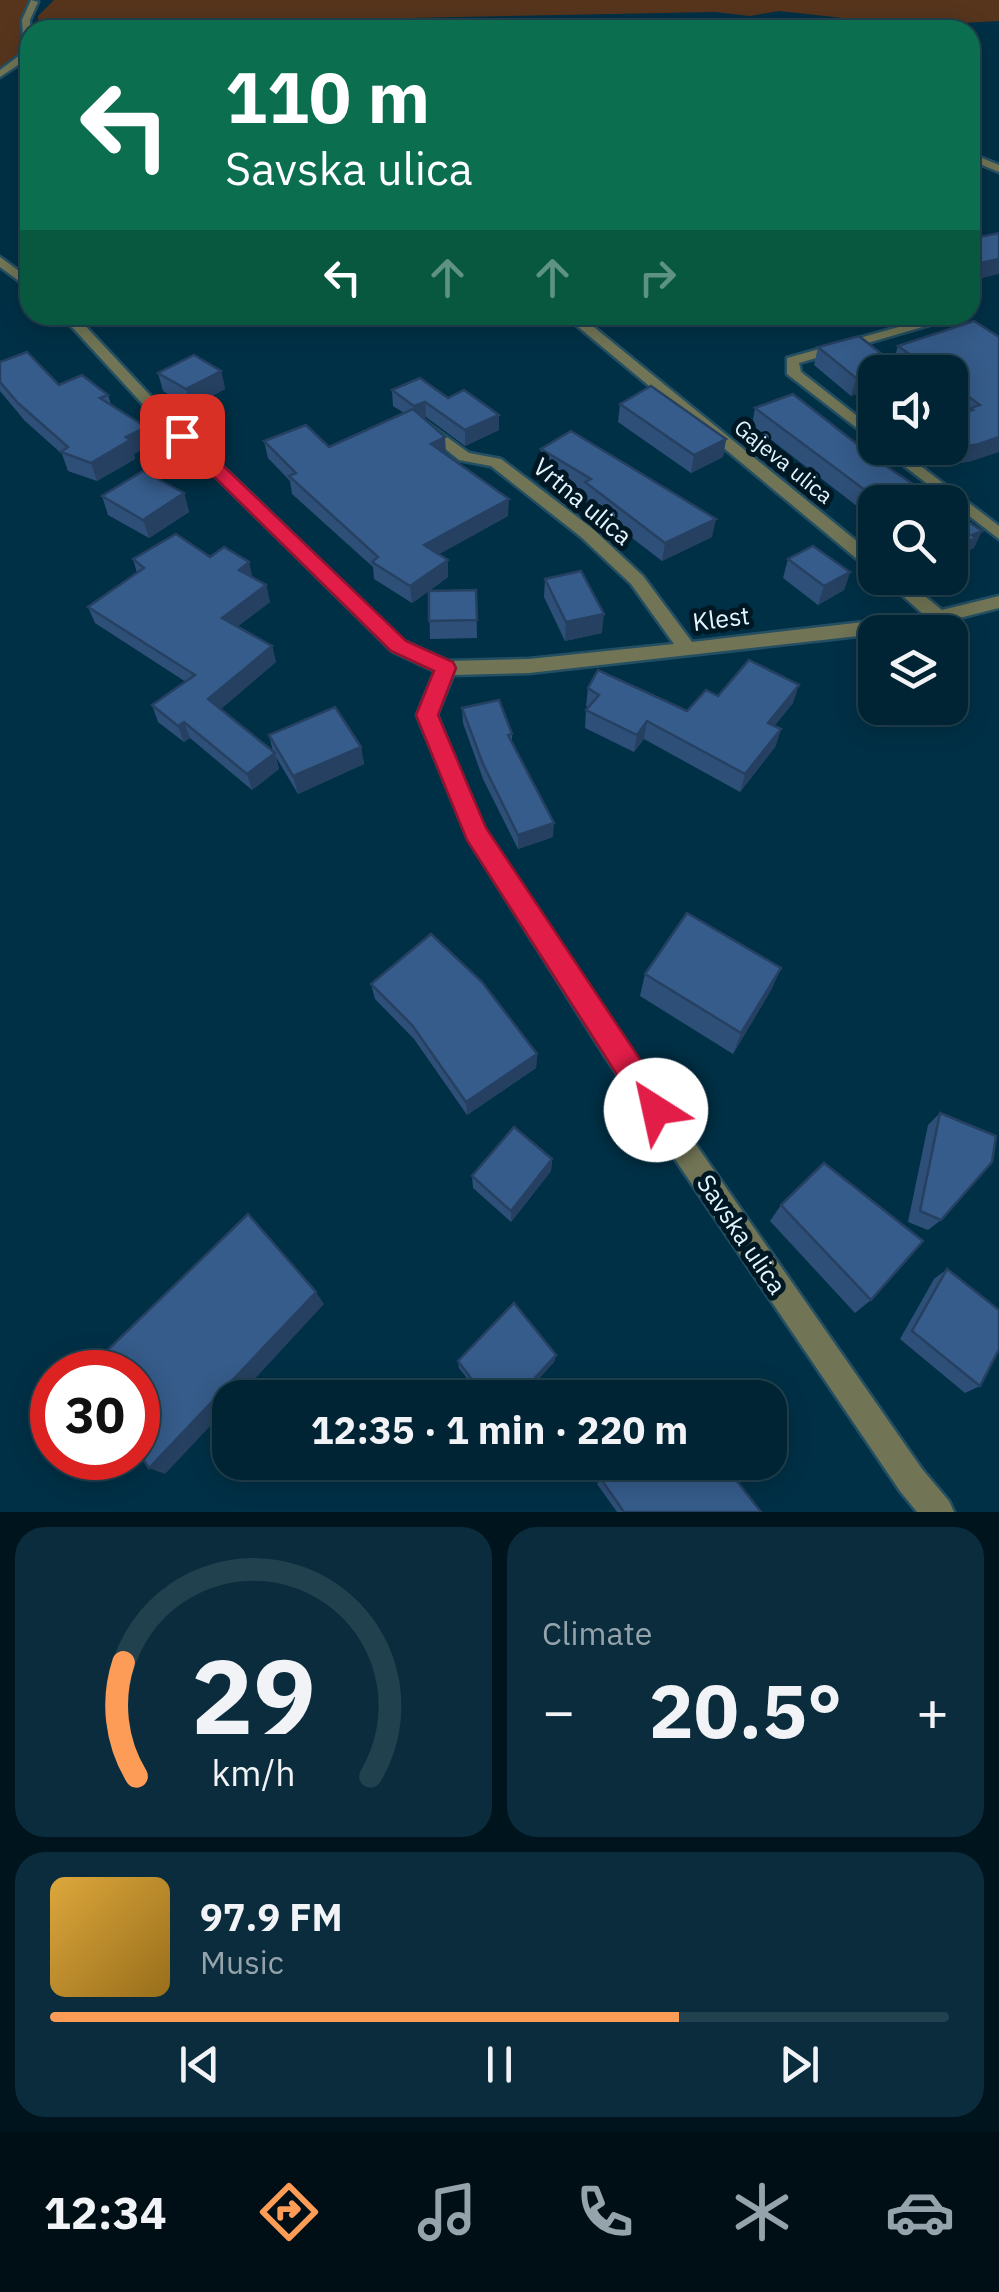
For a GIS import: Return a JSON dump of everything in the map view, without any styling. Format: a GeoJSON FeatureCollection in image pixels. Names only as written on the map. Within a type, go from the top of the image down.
{"type":"FeatureCollection","features":[{"type":"Feature","properties":{"kind":"street"},"geometry":{"type":"LineString","coordinates":[[0,260],[20,277]]}},
{"type":"Feature","properties":{"kind":"street"},"geometry":{"type":"LineString","coordinates":[[77,325],[155,410],[398,646],[446,668]]}},
{"type":"Feature","properties":{"kind":"street","name":"Gajeva ulica"},"geometry":{"type":"LineString","coordinates":[[584,325],[858,550]]}},
{"type":"Feature","properties":{"kind":"street"},"geometry":{"type":"LineString","coordinates":[[858,424],[794,374],[792,361],[922,325]]}},
{"type":"Feature","properties":{"kind":"street","name":"Vrtna ulica"},"geometry":{"type":"LineString","coordinates":[[424,424],[464,458],[496,462],[586,533],[637,580],[686,647]]}},
{"type":"Feature","properties":{"kind":"street"},"geometry":{"type":"LineString","coordinates":[[910,465],[999,534]]}},
{"type":"Feature","properties":{"kind":"street"},"geometry":{"type":"LineString","coordinates":[[912,595],[937,615]]}},
{"type":"Feature","properties":{"kind":"street","name":"Klest"},"geometry":{"type":"LineString","coordinates":[[947,615],[999,602]]}},
{"type":"Feature","properties":{"kind":"street","name":"Klest"},"geometry":{"type":"LineString","coordinates":[[446,668],[530,666],[858,629]]}},
{"type":"Feature","properties":{"kind":"street","name":"Savska ulica"},"geometry":{"type":"LineString","coordinates":[[446,668],[427,715],[476,833],[614,1048],[911,1480],[938,1512]]}},
{"type":"Feature","properties":{"kind":"shaded area"},"geometry":{"type":"Polygon","coordinates":[[[0,0],[29,0],[20,20],[20,52],[0,69],[0,0]]]}},
{"type":"Feature","properties":{"kind":"shaded area"},"geometry":{"type":"Polygon","coordinates":[[[54,0],[999,0],[999,21],[980,22],[842,20],[779,11],[750,16],[714,12],[347,20],[38,20],[54,0]]]}},
{"type":"Feature","properties":{"kind":"building"},"geometry":{"type":"Polygon","coordinates":[[[999,233],[999,259],[980,263],[980,237],[999,233]]]}},
{"type":"Feature","properties":{"kind":"building"},"geometry":{"type":"Polygon","coordinates":[[[962,325],[980,325],[999,337],[999,437],[968,446],[968,412],[980,405],[968,396],[968,355],[911,355],[898,346],[962,325]]]}},
{"type":"Feature","properties":{"kind":"building"},"geometry":{"type":"Polygon","coordinates":[[[859,336],[883,355],[858,355],[856,378],[818,347],[859,336]]]}},
{"type":"Feature","properties":{"kind":"building"},"geometry":{"type":"Polygon","coordinates":[[[27,352],[59,385],[82,375],[108,395],[100,398],[146,427],[91,463],[61,452],[68,447],[0,382],[0,362],[27,352]]]}},
{"type":"Feature","properties":{"kind":"building"},"geometry":{"type":"Polygon","coordinates":[[[194,355],[221,371],[186,389],[158,373],[194,355]]]}},
{"type":"Feature","properties":{"kind":"building"},"geometry":{"type":"Polygon","coordinates":[[[420,378],[448,398],[464,390],[499,415],[465,430],[425,402],[414,406],[392,390],[420,378]]]}},
{"type":"Feature","properties":{"kind":"building"},"geometry":{"type":"Polygon","coordinates":[[[651,386],[726,439],[694,455],[620,404],[651,386]]]}},
{"type":"Feature","properties":{"kind":"building"},"geometry":{"type":"Polygon","coordinates":[[[793,394],[858,445],[858,465],[884,465],[914,485],[858,485],[755,408],[793,394]]]}},
{"type":"Feature","properties":{"kind":"building"},"geometry":{"type":"Polygon","coordinates":[[[413,409],[445,437],[431,444],[509,499],[424,545],[448,560],[410,586],[372,562],[378,557],[289,476],[296,473],[264,441],[306,425],[329,447],[413,409]]]}},
{"type":"Feature","properties":{"kind":"building"},"geometry":{"type":"Polygon","coordinates":[[[571,431],[716,519],[665,543],[585,482],[591,479],[541,449],[571,431]]]}},
{"type":"Feature","properties":{"kind":"building"},"geometry":{"type":"Polygon","coordinates":[[[143,471],[184,493],[143,520],[102,496],[143,471]]]}},
{"type":"Feature","properties":{"kind":"building"},"geometry":{"type":"Polygon","coordinates":[[[968,521],[982,531],[972,535],[976,538],[968,542],[968,521]]]}},
{"type":"Feature","properties":{"kind":"building"},"geometry":{"type":"Polygon","coordinates":[[[176,534],[210,557],[224,547],[249,562],[239,570],[266,585],[222,618],[272,646],[208,699],[275,753],[247,774],[184,722],[178,726],[152,705],[195,675],[88,607],[144,568],[133,559],[176,534]]]}},
{"type":"Feature","properties":{"kind":"building"},"geometry":{"type":"Polygon","coordinates":[[[813,546],[850,572],[824,586],[788,559],[813,546]]]}},
{"type":"Feature","properties":{"kind":"building"},"geometry":{"type":"Polygon","coordinates":[[[581,571],[604,614],[566,622],[545,579],[581,571]]]}},
{"type":"Feature","properties":{"kind":"building"},"geometry":{"type":"Polygon","coordinates":[[[476,590],[477,620],[429,621],[429,591],[476,590]]]}},
{"type":"Feature","properties":{"kind":"building"},"geometry":{"type":"Polygon","coordinates":[[[749,660],[799,685],[768,723],[781,729],[745,774],[647,721],[637,735],[586,710],[599,695],[588,688],[598,670],[687,711],[706,690],[718,696],[749,660]]]}},
{"type":"Feature","properties":{"kind":"building"},"geometry":{"type":"Polygon","coordinates":[[[499,700],[512,734],[508,735],[554,823],[518,835],[483,764],[462,708],[499,700]]]}},
{"type":"Feature","properties":{"kind":"building"},"geometry":{"type":"Polygon","coordinates":[[[335,707],[361,747],[293,776],[269,735],[335,707]]]}},
{"type":"Feature","properties":{"kind":"building"},"geometry":{"type":"Polygon","coordinates":[[[687,913],[781,968],[741,1033],[645,974],[687,913]]]}},
{"type":"Feature","properties":{"kind":"building"},"geometry":{"type":"Polygon","coordinates":[[[431,934],[482,982],[537,1054],[466,1102],[412,1025],[371,984],[431,934]]]}},
{"type":"Feature","properties":{"kind":"building"},"geometry":{"type":"Polygon","coordinates":[[[940,1113],[996,1136],[992,1162],[941,1220],[920,1211],[940,1113]]]}},
{"type":"Feature","properties":{"kind":"building"},"geometry":{"type":"Polygon","coordinates":[[[514,1127],[552,1159],[511,1211],[472,1176],[514,1127]]]}},
{"type":"Feature","properties":{"kind":"building"},"geometry":{"type":"Polygon","coordinates":[[[824,1163],[923,1241],[871,1300],[781,1205],[824,1163]]]}},
{"type":"Feature","properties":{"kind":"building"},"geometry":{"type":"Polygon","coordinates":[[[248,1214],[316,1292],[232,1380],[212,1380],[212,1402],[160,1456],[160,1350],[108,1350],[248,1214]]]}},
{"type":"Feature","properties":{"kind":"building"},"geometry":{"type":"Polygon","coordinates":[[[947,1269],[999,1310],[999,1349],[980,1386],[912,1331],[947,1269]]]}},
{"type":"Feature","properties":{"kind":"building"},"geometry":{"type":"Polygon","coordinates":[[[514,1303],[556,1355],[533,1380],[472,1380],[458,1361],[514,1303]]]}},
{"type":"Feature","properties":{"kind":"building"},"geometry":{"type":"Polygon","coordinates":[[[602,1480],[736,1480],[761,1512],[624,1512],[602,1480]]]}},
{"type":"Feature","properties":{"kind":"route"},"geometry":{"type":"LineString","coordinates":[[182,436],[398,646],[446,668],[427,715],[476,833],[656,1110]]}}]}
